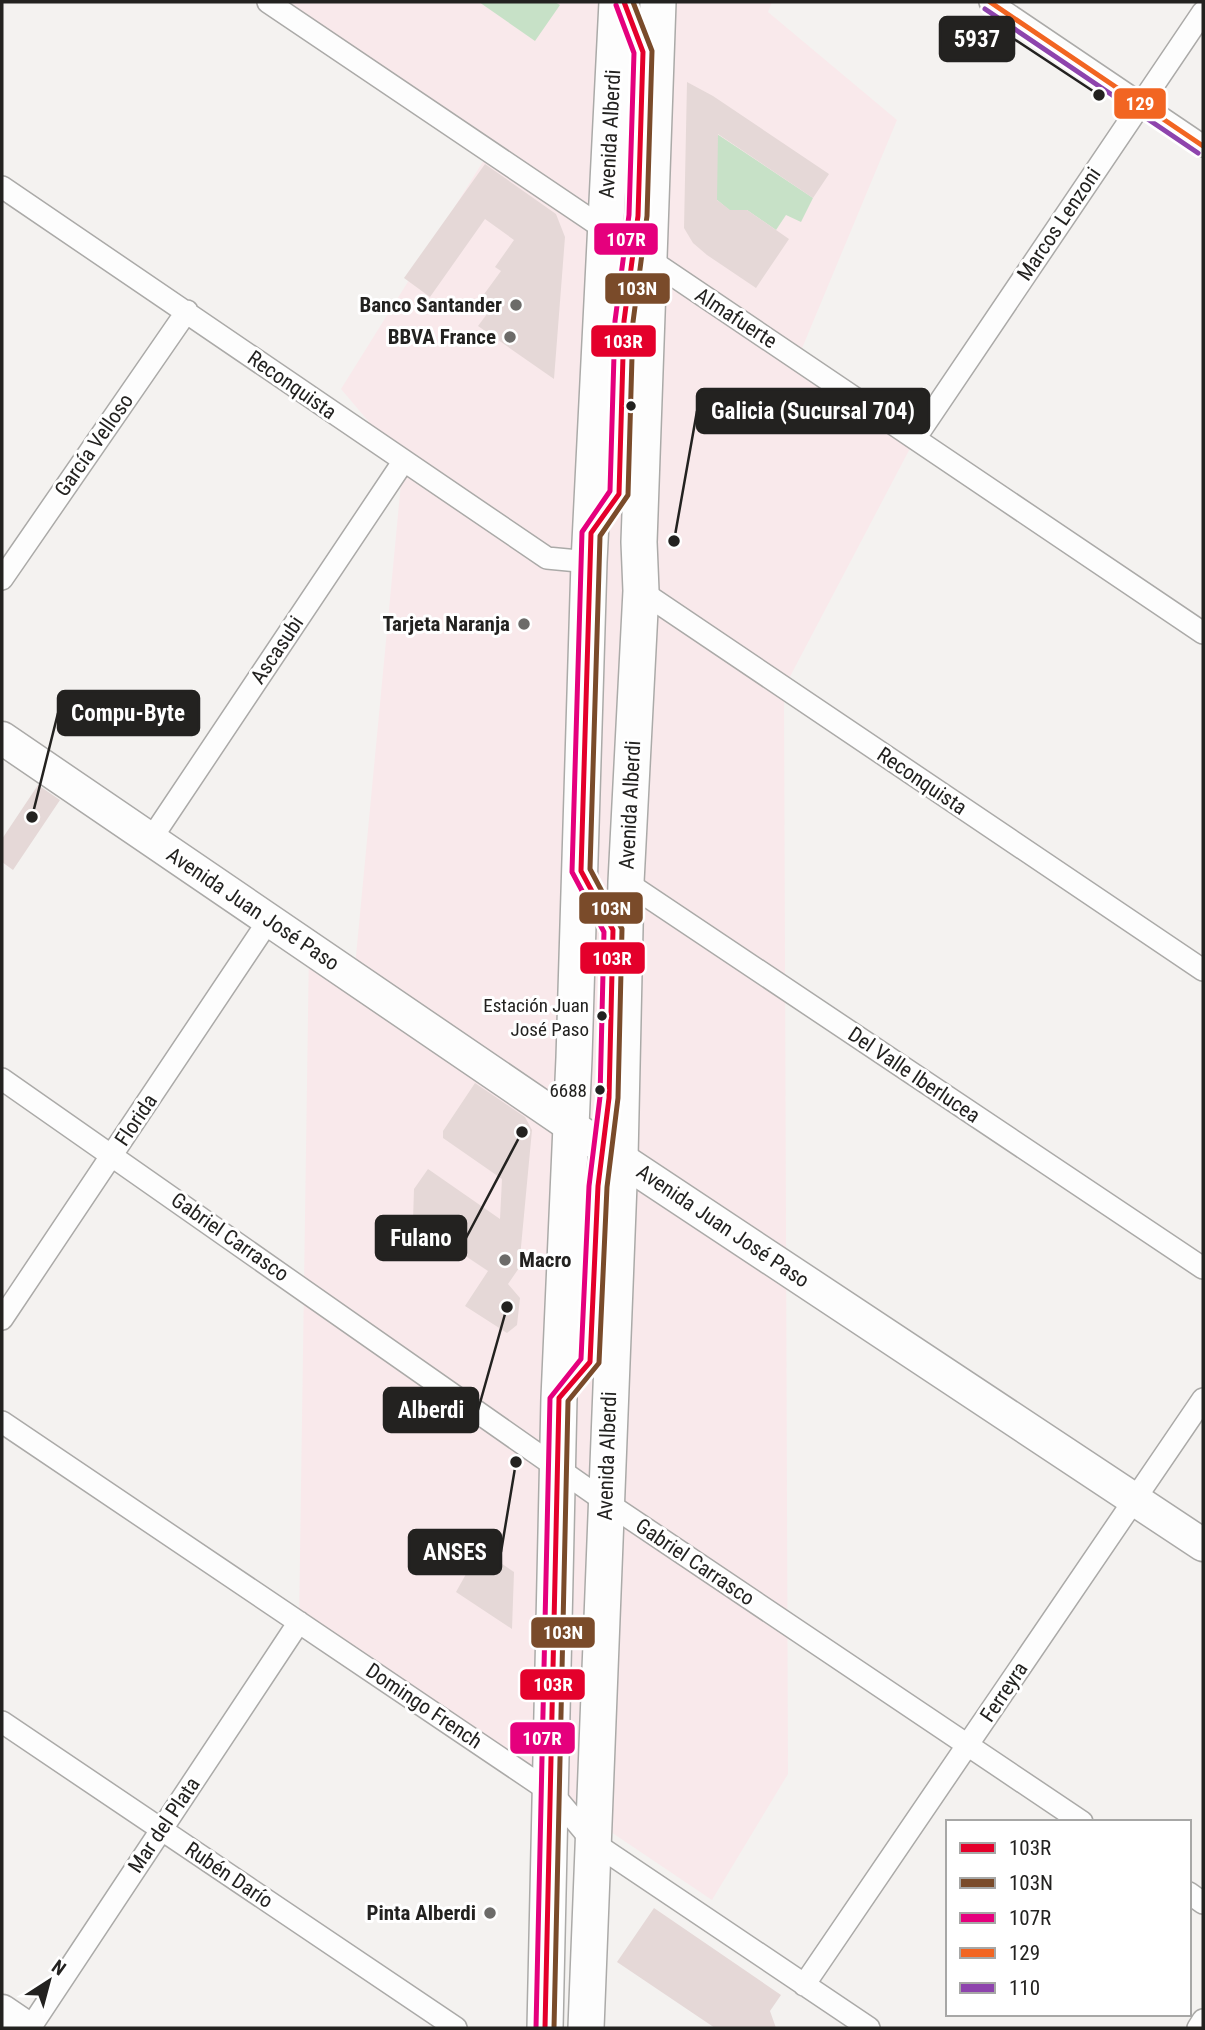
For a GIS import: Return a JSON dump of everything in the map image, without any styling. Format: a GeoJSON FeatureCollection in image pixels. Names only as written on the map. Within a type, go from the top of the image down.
{"type":"FeatureCollection","features":[{"type":"Feature","properties":{"kind":"main road","name":"Avenida Alberdi"},"geometry":{"type":"LineString","coordinates":[[545,2028],[557,1467],[589,562],[617,2]]}},
{"type":"Feature","properties":{"kind":"main road","name":"Avenida Alberdi"},"geometry":{"type":"LineString","coordinates":[[586,2028],[620,1158],[626,882],[641,591],[639,542],[658,2]]}},
{"type":"Feature","properties":{"kind":"street","name":"Almafuerte"},"geometry":{"type":"LineString","coordinates":[[268,2],[1203,633]]}},
{"type":"Feature","properties":{"kind":"street"},"geometry":{"type":"LineString","coordinates":[[990,2],[1203,146]]}},
{"type":"Feature","properties":{"kind":"street","name":"Marcos Lenzoni"},"geometry":{"type":"LineString","coordinates":[[916,437],[1203,12]]}},
{"type":"Feature","properties":{"kind":"street","name":"Reconquista"},"geometry":{"type":"LineString","coordinates":[[2,187],[547,558],[589,562]]}},
{"type":"Feature","properties":{"kind":"street","name":"García Velloso"},"geometry":{"type":"LineString","coordinates":[[2,579],[187,311]]}},
{"type":"Feature","properties":{"kind":"street","name":"Ascasubi"},"geometry":{"type":"LineString","coordinates":[[151,839],[403,462]]}},
{"type":"Feature","properties":{"kind":"street","name":"Reconquista"},"geometry":{"type":"LineString","coordinates":[[641,591],[1203,970]]}},
{"type":"Feature","properties":{"kind":"street","name":"Avenida Juan José Paso"},"geometry":{"type":"LineString","coordinates":[[2,737],[571,1126],[1203,1545]]}},
{"type":"Feature","properties":{"kind":"street","name":"Del Valle Iberlucea"},"geometry":{"type":"LineString","coordinates":[[626,882],[1203,1268]]}},
{"type":"Feature","properties":{"kind":"street","name":"Florida"},"geometry":{"type":"LineString","coordinates":[[2,1320],[269,920]]}},
{"type":"Feature","properties":{"kind":"street","name":"Gabriel Carrasco"},"geometry":{"type":"LineString","coordinates":[[2,1079],[113,1154],[606,1502],[1080,1820]]}},
{"type":"Feature","properties":{"kind":"street","name":"Ferreyra"},"geometry":{"type":"LineString","coordinates":[[804,1984],[1203,1399]]}},
{"type":"Feature","properties":{"kind":"street","name":"Domingo French"},"geometry":{"type":"LineString","coordinates":[[2,1422],[552,1793],[594,1843],[869,2028]]}},
{"type":"Feature","properties":{"kind":"street","name":"Mar del Plata"},"geometry":{"type":"LineString","coordinates":[[28,2028],[299,1622]]}},
{"type":"Feature","properties":{"kind":"street","name":"Rubén Darío"},"geometry":{"type":"LineString","coordinates":[[2,1722],[456,2028]]}},
{"type":"Feature","properties":{"kind":"street"},"geometry":{"type":"LineString","coordinates":[[2,2011],[28,2028]]}},
{"type":"Feature","properties":{"kind":"street"},"geometry":{"type":"LineString","coordinates":[[1198,2028],[1203,2020]]}},
{"type":"Feature","properties":{"kind":"shaded area"},"geometry":{"type":"Polygon","coordinates":[[[268,2],[772,2],[768,12],[897,120],[798,358],[916,437],[784,688],[788,1774],[712,1900],[299,1622],[309,947],[354,977],[403,462],[341,389],[489,152],[268,2]]]}},
{"type":"Feature","properties":{"kind":"green space"},"geometry":{"type":"Polygon","coordinates":[[[479,2],[555,2],[560,5],[535,41],[479,2]]]}},
{"type":"Feature","properties":{"kind":"green space"},"geometry":{"type":"Polygon","coordinates":[[[717,134],[813,198],[801,222],[786,215],[776,230],[747,210],[740,219],[716,199],[717,134]]]}},
{"type":"Feature","properties":{"kind":"building"},"geometry":{"type":"Polygon","coordinates":[[[687,82],[713,96],[829,174],[813,198],[718,134],[717,200],[730,210],[747,210],[789,239],[756,288],[707,255],[693,243],[684,228],[687,82]]]}},
{"type":"Feature","properties":{"kind":"building"},"geometry":{"type":"Polygon","coordinates":[[[485,164],[556,214],[565,237],[554,379],[478,326],[493,306],[482,297],[501,271],[495,267],[514,240],[485,219],[430,297],[404,278],[485,164]]]}},
{"type":"Feature","properties":{"kind":"building"},"geometry":{"type":"Polygon","coordinates":[[[38,785],[60,800],[13,870],[2,862],[2,839],[38,785]]]}},
{"type":"Feature","properties":{"kind":"building"},"geometry":{"type":"Polygon","coordinates":[[[475,1083],[525,1117],[532,1130],[519,1268],[508,1284],[520,1298],[517,1325],[507,1333],[465,1306],[488,1271],[413,1221],[414,1189],[428,1169],[500,1219],[502,1179],[443,1138],[443,1131],[475,1083]]]}},
{"type":"Feature","properties":{"kind":"building"},"geometry":{"type":"Polygon","coordinates":[[[480,1549],[514,1572],[512,1629],[456,1592],[480,1549]]]}},
{"type":"Feature","properties":{"kind":"building"},"geometry":{"type":"Polygon","coordinates":[[[654,1908],[781,1995],[770,2011],[776,2028],[715,2028],[617,1962],[654,1908]]]}},
{"type":"Feature","properties":{"kind":"transit line","name":"103R"},"geometry":{"type":"LineString","coordinates":[[545,2028],[559,1398],[590,1362],[598,1186],[609,1098],[613,930],[581,871],[591,533],[619,494],[624,321],[638,216],[643,52],[624,2]]}},
{"type":"Feature","properties":{"kind":"transit line","name":"103N"},"geometry":{"type":"LineString","coordinates":[[554,2028],[568,1401],[599,1363],[607,1187],[618,1098],[622,929],[590,869],[600,536],[628,495],[633,322],[647,216],[652,51],[633,2]]}},
{"type":"Feature","properties":{"kind":"transit line","name":"129"},"geometry":{"type":"LineString","coordinates":[[990,2],[1203,146]]}},
{"type":"Feature","properties":{"kind":"transit line","name":"107R"},"geometry":{"type":"LineString","coordinates":[[536,2028],[550,1398],[581,1359],[589,1186],[600,1097],[604,932],[572,872],[582,532],[610,491],[615,321],[629,215],[634,53],[616,5]]}},
{"type":"Feature","properties":{"kind":"transit line","name":"110"},"geometry":{"type":"LineString","coordinates":[[985,9],[1198,153]]}},
{"type":"Feature","properties":{"kind":"place","name":"5937"},"geometry":{"type":"Point","coordinates":[1099,95]}},
{"type":"Feature","properties":{"kind":"place","name":"Banco Santander"},"geometry":{"type":"Point","coordinates":[516,305]}},
{"type":"Feature","properties":{"kind":"place","name":"BBVA France"},"geometry":{"type":"Point","coordinates":[510,337]}},
{"type":"Feature","properties":{"kind":"place","name":"Galicia (Sucursal 704)"},"geometry":{"type":"Point","coordinates":[674,541]}},
{"type":"Feature","properties":{"kind":"place","name":"Tarjeta Naranja"},"geometry":{"type":"Point","coordinates":[524,624]}},
{"type":"Feature","properties":{"kind":"place","name":"Compu-Byte"},"geometry":{"type":"Point","coordinates":[32,817]}},
{"type":"Feature","properties":{"kind":"place","name":"Estación Juan José Paso"},"geometry":{"type":"Point","coordinates":[602,1016]}},
{"type":"Feature","properties":{"kind":"place","name":"6688"},"geometry":{"type":"Point","coordinates":[600,1090]}},
{"type":"Feature","properties":{"kind":"place","name":"Fulano"},"geometry":{"type":"Point","coordinates":[522,1132]}},
{"type":"Feature","properties":{"kind":"place","name":"Macro"},"geometry":{"type":"Point","coordinates":[505,1260]}},
{"type":"Feature","properties":{"kind":"place","name":"Alberdi"},"geometry":{"type":"Point","coordinates":[507,1307]}},
{"type":"Feature","properties":{"kind":"place","name":"ANSES"},"geometry":{"type":"Point","coordinates":[516,1462]}},
{"type":"Feature","properties":{"kind":"place","name":"Pinta Alberdi"},"geometry":{"type":"Point","coordinates":[490,1913]}}]}
